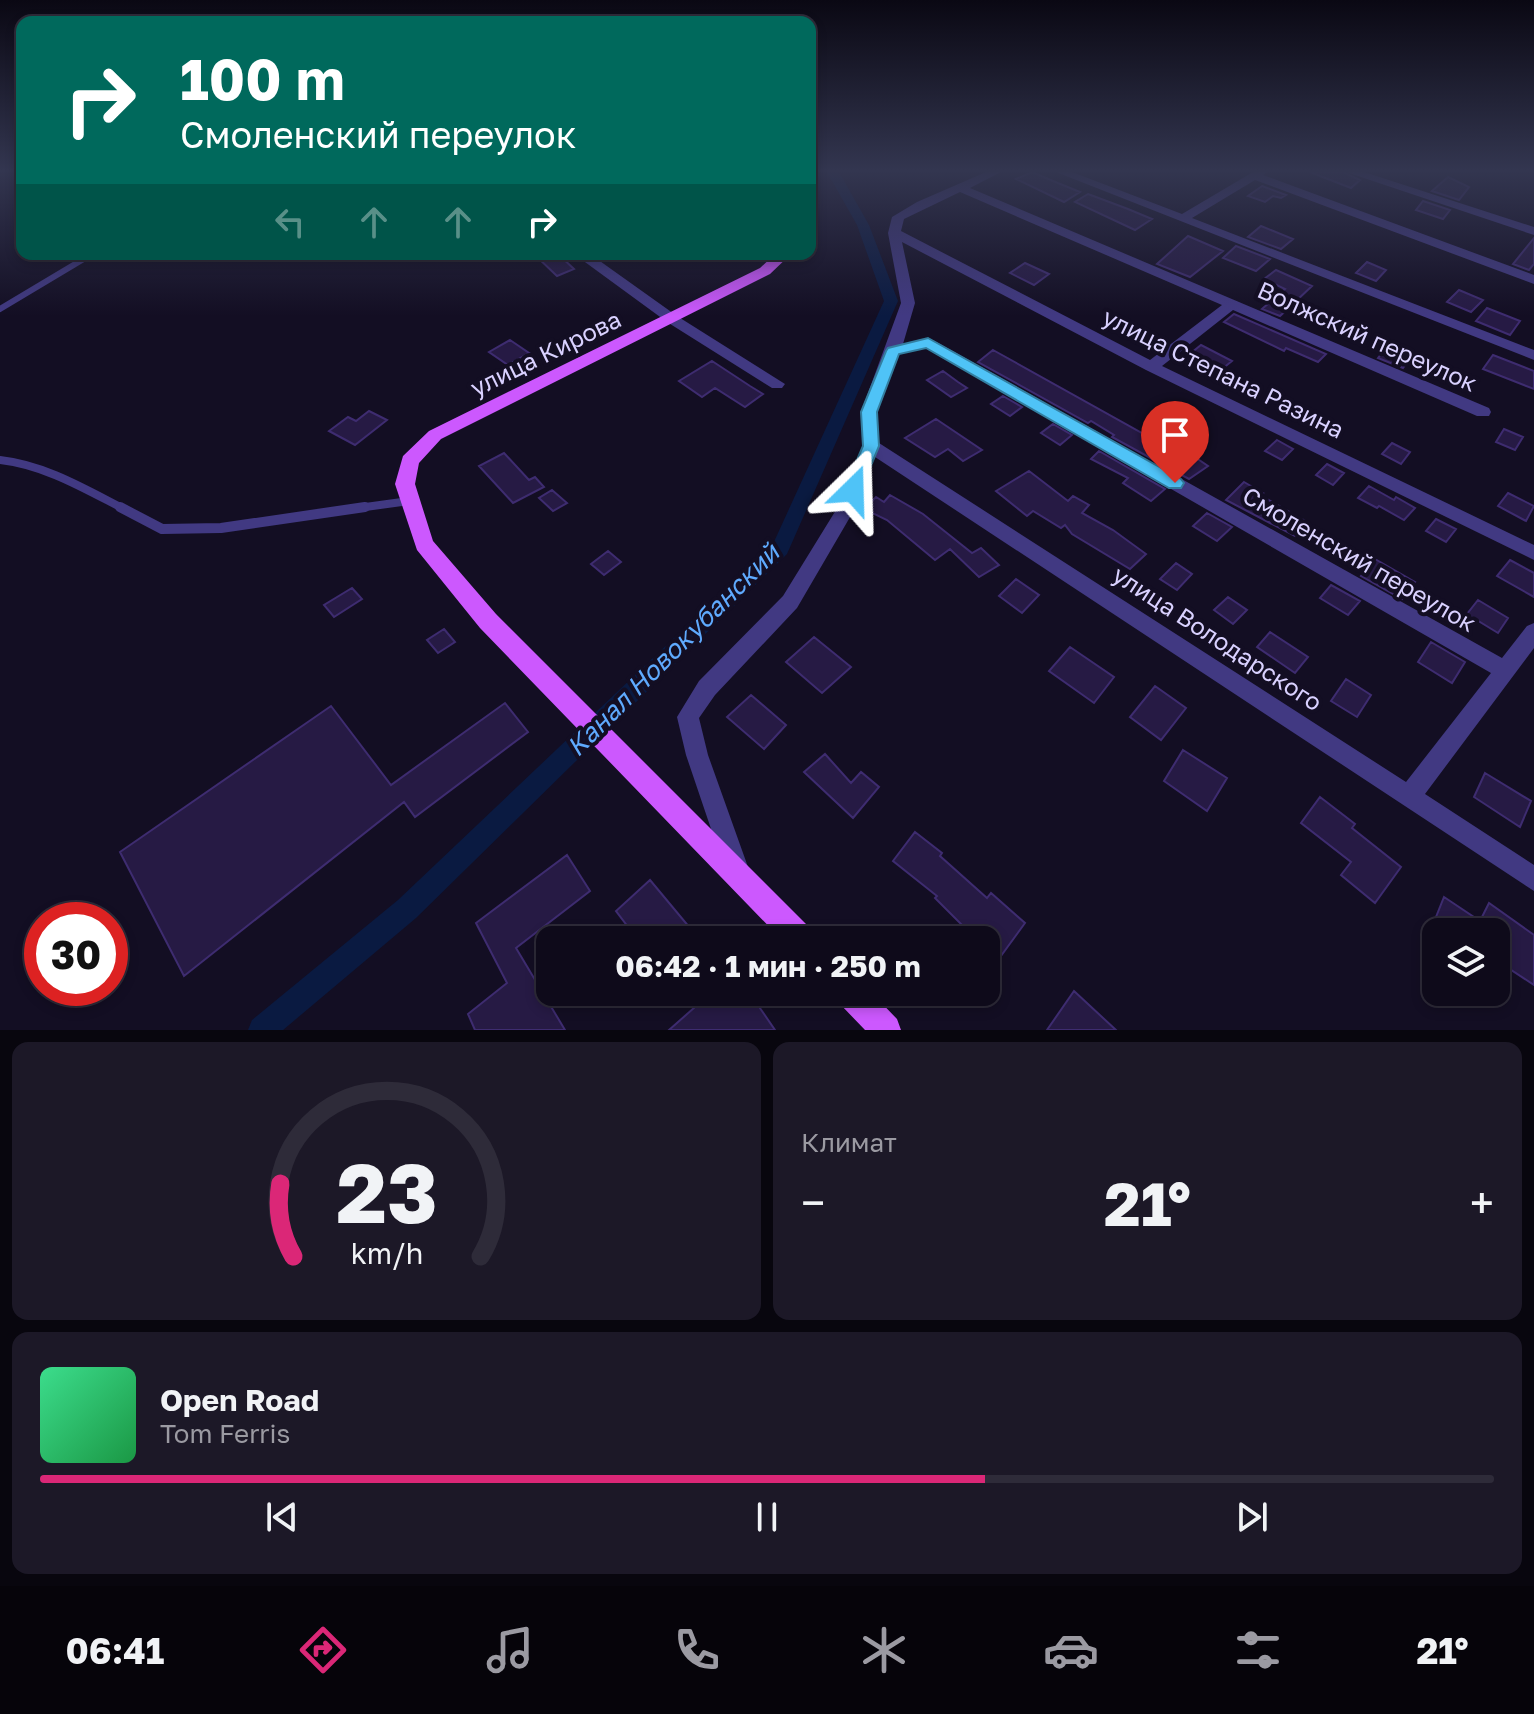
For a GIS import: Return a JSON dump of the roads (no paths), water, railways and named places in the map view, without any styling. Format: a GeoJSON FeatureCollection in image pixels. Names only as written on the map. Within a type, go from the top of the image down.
{"type":"FeatureCollection","features":[{"type":"Feature","properties":{"kind":"main road","name":"улица Кирова"},"geometry":{"type":"LineString","coordinates":[[737,871],[488,621],[424,544],[405,484],[410,461],[435,435],[672,319],[765,271],[777,260]]}},
{"type":"Feature","properties":{"kind":"main road"},"geometry":{"type":"LineString","coordinates":[[737,871],[789,926]]}},
{"type":"Feature","properties":{"kind":"main road"},"geometry":{"type":"LineString","coordinates":[[860,1006],[874,1026]]}},
{"type":"Feature","properties":{"kind":"street"},"geometry":{"type":"LineString","coordinates":[[737,871],[697,755],[688,717],[707,688],[790,602],[844,512],[871,446],[869,412],[908,303],[894,233],[897,220]]}},
{"type":"Feature","properties":{"kind":"street","name":"Волжский переулок"},"geometry":{"type":"LineString","coordinates":[[1037,220],[1483,412]]}},
{"type":"Feature","properties":{"kind":"street"},"geometry":{"type":"LineString","coordinates":[[1185,220],[1534,355]]}},
{"type":"Feature","properties":{"kind":"street"},"geometry":{"type":"LineString","coordinates":[[1377,220],[1534,280]]}},
{"type":"Feature","properties":{"kind":"street"},"geometry":{"type":"LineString","coordinates":[[1508,220],[1531,227]]}},
{"type":"Feature","properties":{"kind":"street","name":"улица Степана Разина"},"geometry":{"type":"LineString","coordinates":[[894,233],[1151,367],[1534,553]]}},
{"type":"Feature","properties":{"kind":"street"},"geometry":{"type":"LineString","coordinates":[[589,260],[672,319],[777,384]]}},
{"type":"Feature","properties":{"kind":"street","name":"Волжский переулок"},"geometry":{"type":"LineString","coordinates":[[1151,367],[1234,303]]}},
{"type":"Feature","properties":{"kind":"street","name":"Смоленский переулок"},"geometry":{"type":"LineString","coordinates":[[893,351],[928,343],[1505,670]]}},
{"type":"Feature","properties":{"kind":"street","name":"улица Володарского"},"geometry":{"type":"LineString","coordinates":[[871,446],[1410,795],[1534,879]]}},
{"type":"Feature","properties":{"kind":"street"},"geometry":{"type":"LineString","coordinates":[[1410,795],[1534,632]]}},
{"type":"Feature","properties":{"kind":"lane"},"geometry":{"type":"LineString","coordinates":[[0,309],[82,260]]}},
{"type":"Feature","properties":{"kind":"lane"},"geometry":{"type":"LineString","coordinates":[[0,460],[18,462],[62,477],[162,529],[221,528],[409,501]]}},
{"type":"Feature","properties":{"kind":"waterway","name":"Канал Новокубанский"},"geometry":{"type":"LineString","coordinates":[[262,1030],[407,909],[780,549],[891,301],[860,220]]}}]}
